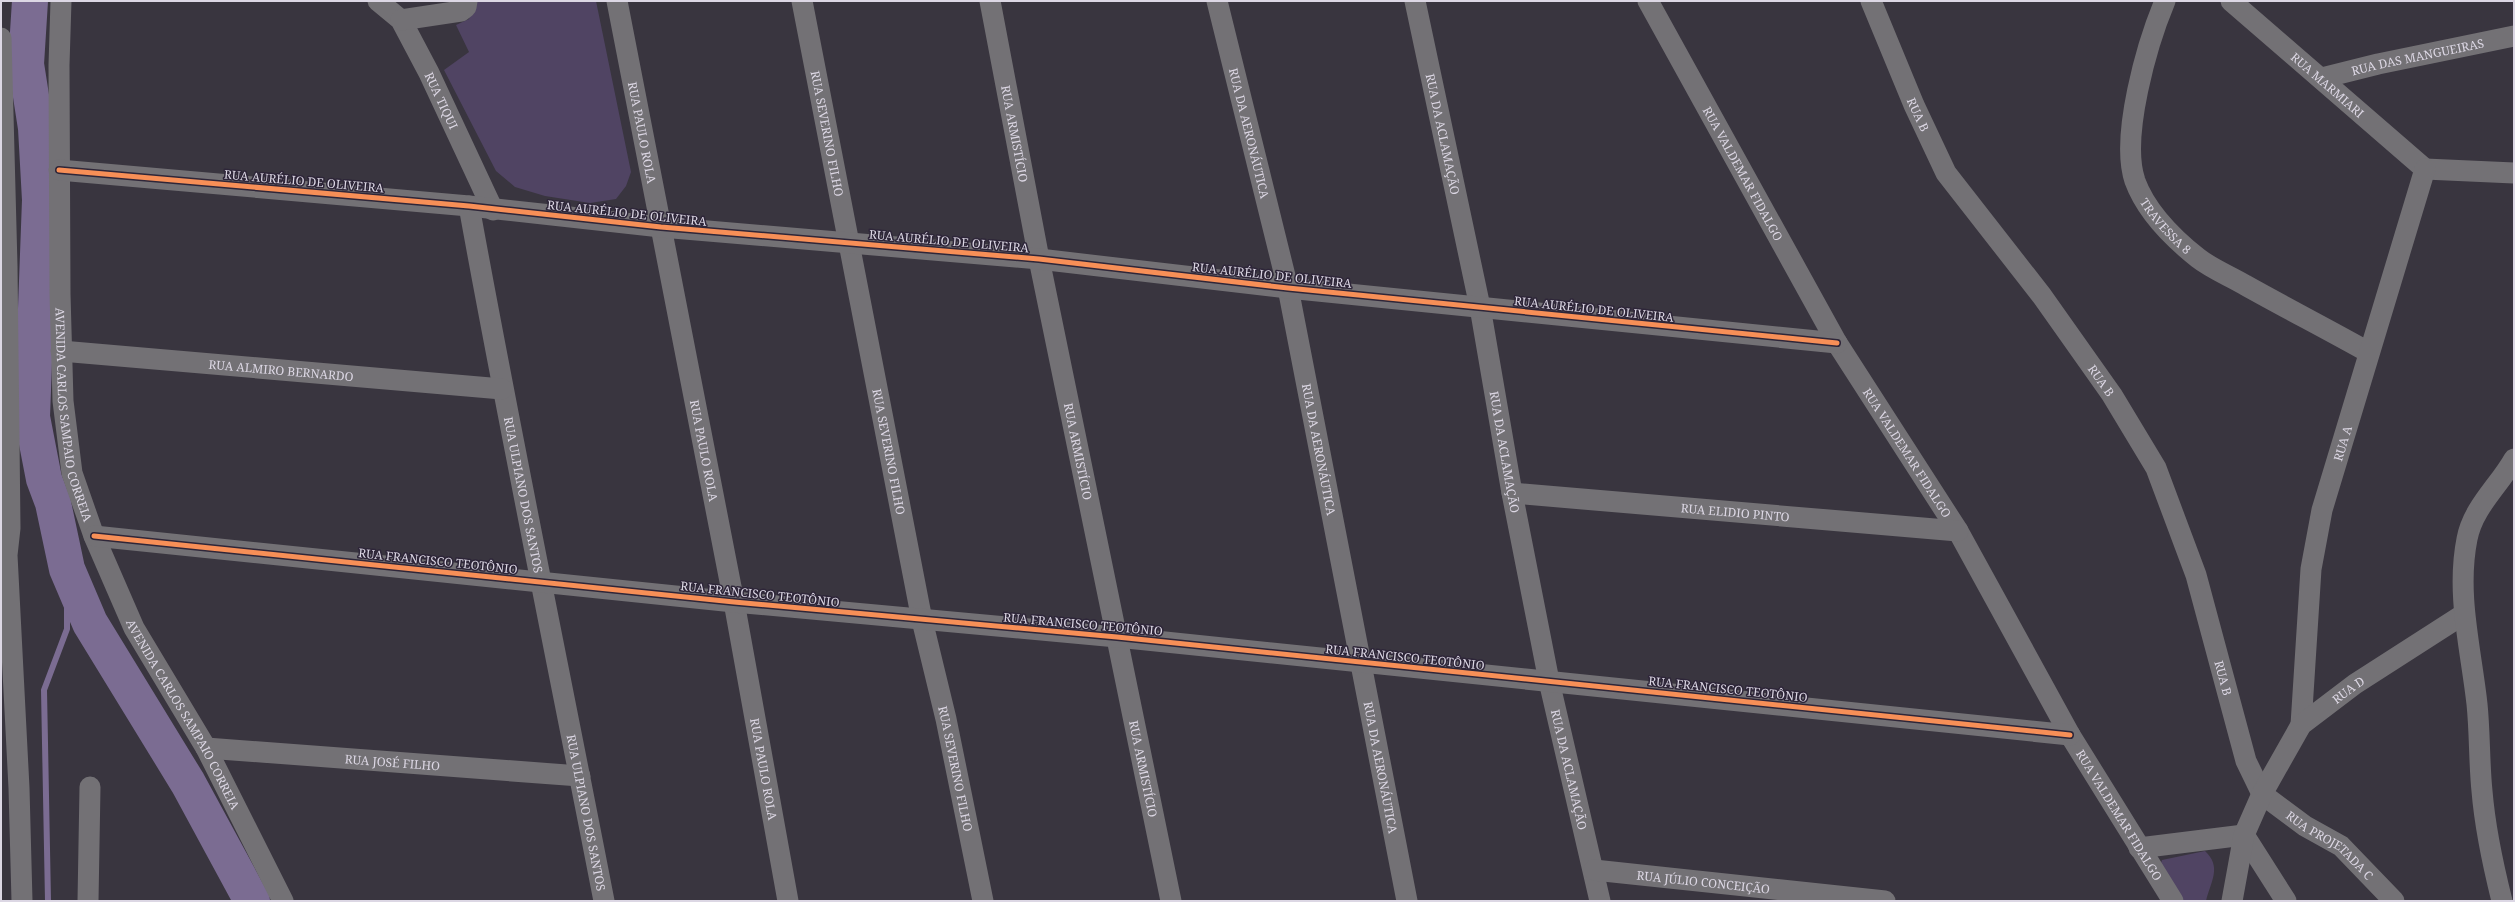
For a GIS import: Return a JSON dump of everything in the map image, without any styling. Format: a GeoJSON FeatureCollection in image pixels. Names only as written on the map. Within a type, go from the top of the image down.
{"type":"FeatureCollection","features":[{"type":"Feature","properties":{"kind":"street","name":"AVENIDA CARLOS SAMPAIO CORREIA"},"geometry":{"type":"LineString","coordinates":[[61,1],[59,170],[61,351],[63,401],[72,473],[94,536],[134,628],[206,748],[283,901]]}},
{"type":"Feature","properties":{"kind":"street","name":"RUA TIQUI"},"geometry":{"type":"LineString","coordinates":[[378,1],[401,20],[429,73],[493,210]]}},
{"type":"Feature","properties":{"kind":"street"},"geometry":{"type":"LineString","coordinates":[[401,20],[461,11],[466,7],[467,1]]}},
{"type":"Feature","properties":{"kind":"street","name":"RUA PAULO ROLA"},"geometry":{"type":"LineString","coordinates":[[617,1],[734,602],[788,901]]}},
{"type":"Feature","properties":{"kind":"street","name":"RUA SEVERINO FILHO"},"geometry":{"type":"LineString","coordinates":[[802,1],[922,620],[946,719],[983,901]]}},
{"type":"Feature","properties":{"kind":"street","name":"RUA ARMISTÍCIO"},"geometry":{"type":"LineString","coordinates":[[990,1],[1039,259],[1171,901]]}},
{"type":"Feature","properties":{"kind":"street","name":"RUA DA AERONÁUTICA"},"geometry":{"type":"LineString","coordinates":[[1217,1],[1288,288],[1408,901]]}},
{"type":"Feature","properties":{"kind":"street","name":"RUA DA ACLAMAÇÃO"},"geometry":{"type":"LineString","coordinates":[[1415,1],[1480,307],[1512,493],[1549,681],[1600,901]]}},
{"type":"Feature","properties":{"kind":"street","name":"RUA VALDEMAR FIDALGO"},"geometry":{"type":"LineString","coordinates":[[1648,1],[1837,343],[1958,531],[2070,735],[2173,901]]}},
{"type":"Feature","properties":{"kind":"street","name":"RUA B"},"geometry":{"type":"LineString","coordinates":[[1871,1],[1914,105],[1946,173],[2042,296],[2112,395],[2156,468],[2196,575],[2246,761],[2262,794]]}},
{"type":"Feature","properties":{"kind":"street","name":"TRAVESSA 8"},"geometry":{"type":"LineString","coordinates":[[2165,1],[2157,20],[2143,72],[2132,127],[2130,156],[2136,181],[2149,207],[2175,237],[2199,259],[2368,352]]}},
{"type":"Feature","properties":{"kind":"street","name":"RUA MARMIARI"},"geometry":{"type":"LineString","coordinates":[[2230,1],[2301,63],[2322,78],[2424,169]]}},
{"type":"Feature","properties":{"kind":"street","name":"RUA DAS MANGUEIRAS"},"geometry":{"type":"LineString","coordinates":[[2322,78],[2378,64],[2514,36]]}},
{"type":"Feature","properties":{"kind":"street"},"geometry":{"type":"LineString","coordinates":[[1,38],[7,266],[4,555],[10,787],[22,901]]}},
{"type":"Feature","properties":{"kind":"street"},"geometry":{"type":"LineString","coordinates":[[2424,169],[2514,173]]}},
{"type":"Feature","properties":{"kind":"street","name":"RUA A"},"geometry":{"type":"LineString","coordinates":[[2301,725],[2312,569],[2322,510],[2368,352],[2424,169]]}},
{"type":"Feature","properties":{"kind":"street","name":"RUA AURÉLIO DE OLIVEIRA"},"geometry":{"type":"LineString","coordinates":[[59,170],[469,206],[493,210],[661,227],[1039,259],[1288,288],[1837,343]]}},
{"type":"Feature","properties":{"kind":"street","name":"RUA ULPIANO DOS SANTOS"},"geometry":{"type":"LineString","coordinates":[[469,206],[502,389],[542,582],[604,901]]}},
{"type":"Feature","properties":{"kind":"street","name":"RUA ALMIRO BERNARDO"},"geometry":{"type":"LineString","coordinates":[[61,351],[502,389]]}},
{"type":"Feature","properties":{"kind":"street"},"geometry":{"type":"LineString","coordinates":[[2502,901],[2490,852],[2482,791],[2480,731],[2464,614],[2463,571],[2467,538],[2474,516],[2514,459]]}},
{"type":"Feature","properties":{"kind":"street","name":"RUA ELIDIO PINTO"},"geometry":{"type":"LineString","coordinates":[[1512,493],[1958,531]]}},
{"type":"Feature","properties":{"kind":"street","name":"RUA FRANCISCO TEOTÔNIO"},"geometry":{"type":"LineString","coordinates":[[94,536],[734,602],[1117,637],[1362,664],[1549,681],[2070,735]]}},
{"type":"Feature","properties":{"kind":"street","name":"RUA D"},"geometry":{"type":"LineString","coordinates":[[2232,901],[2244,835],[2262,794],[2301,725],[2355,684],[2464,614]]}},
{"type":"Feature","properties":{"kind":"street","name":"RUA JOSÉ FILHO"},"geometry":{"type":"LineString","coordinates":[[206,748],[580,776]]}},
{"type":"Feature","properties":{"kind":"street"},"geometry":{"type":"LineString","coordinates":[[88,901],[90,787]]}},
{"type":"Feature","properties":{"kind":"street","name":"RUA PROJETADA C"},"geometry":{"type":"LineString","coordinates":[[2262,794],[2306,826],[2340,846],[2394,901]]}},
{"type":"Feature","properties":{"kind":"street"},"geometry":{"type":"LineString","coordinates":[[2139,848],[2244,835],[2286,901]]}},
{"type":"Feature","properties":{"kind":"street","name":"RUA JÚLIO CONCEIÇÃO"},"geometry":{"type":"LineString","coordinates":[[1594,870],[1884,901]]}},
{"type":"Feature","properties":{"kind":"shaded area"},"geometry":{"type":"Polygon","coordinates":[[[474,1],[596,1],[631,172],[626,186],[616,199],[590,203],[545,196],[515,187],[496,171],[444,70],[469,52],[456,25],[469,19],[474,1]]]}},
{"type":"Feature","properties":{"kind":"shaded area"},"geometry":{"type":"Polygon","coordinates":[[[2205,851],[2213,863],[2214,869],[2214,874],[2206,901],[2181,901],[2160,866],[2162,860],[2205,851]]]}},
{"type":"Feature","properties":{"kind":"waterway"},"geometry":{"type":"LineString","coordinates":[[30,1],[26,64],[36,128],[40,200],[32,417],[44,479],[53,503],[67,569],[90,623],[188,783],[252,901]]}},
{"type":"Feature","properties":{"kind":"waterway"},"geometry":{"type":"LineString","coordinates":[[48,901],[44,690],[67,629],[67,569]]}},
{"type":"Feature","properties":{"kind":"cycle path"},"geometry":{"type":"LineString","coordinates":[[59,170],[469,206],[661,227],[1039,259],[1288,288],[1837,343]]}},
{"type":"Feature","properties":{"kind":"cycle path"},"geometry":{"type":"LineString","coordinates":[[94,536],[734,602],[1117,637],[2070,735]]}}]}
